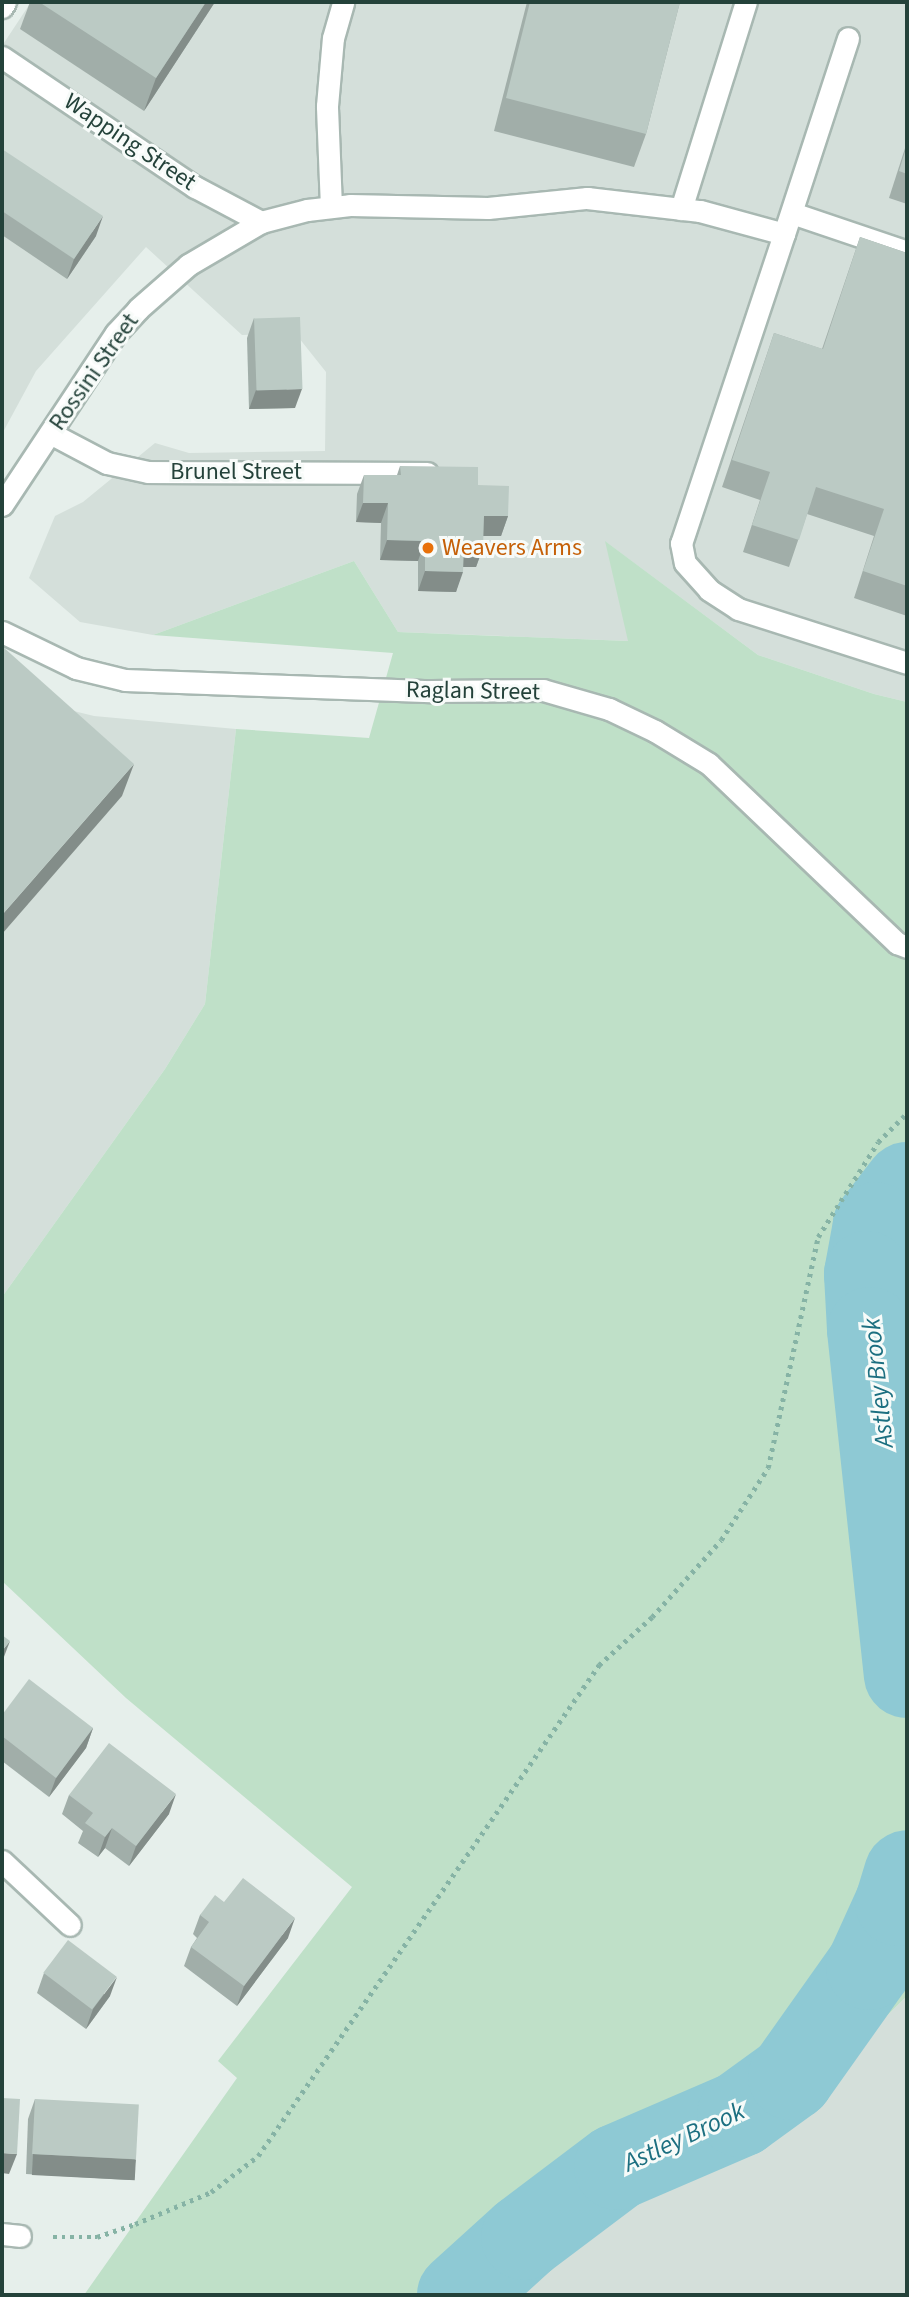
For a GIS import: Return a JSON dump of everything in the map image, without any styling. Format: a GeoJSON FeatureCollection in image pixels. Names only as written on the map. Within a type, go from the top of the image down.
{"type":"FeatureCollection","features":[{"type":"Feature","properties":{"kind":"street"},"geometry":{"type":"LineString","coordinates":[[2,7],[5,2]]}},
{"type":"Feature","properties":{"kind":"street"},"geometry":{"type":"LineString","coordinates":[[331,207],[327,106],[333,38],[343,2]]}},
{"type":"Feature","properties":{"kind":"street"},"geometry":{"type":"LineString","coordinates":[[681,209],[746,2]]}},
{"type":"Feature","properties":{"kind":"street"},"geometry":{"type":"LineString","coordinates":[[848,38],[681,543],[685,563],[709,590],[738,609],[907,663]]}},
{"type":"Feature","properties":{"kind":"street","name":"Wapping Street"},"geometry":{"type":"LineString","coordinates":[[2,57],[195,187],[261,222]]}},
{"type":"Feature","properties":{"kind":"street","name":"Rossini Street"},"geometry":{"type":"LineString","coordinates":[[2,505],[116,333],[138,309],[188,265],[261,222],[331,207],[488,208],[587,198],[700,211],[784,234]]}},
{"type":"Feature","properties":{"kind":"street"},"geometry":{"type":"LineString","coordinates":[[792,213],[907,252]]}},
{"type":"Feature","properties":{"kind":"street","name":"Brunel Street"},"geometry":{"type":"LineString","coordinates":[[50,433],[107,463],[148,472],[429,473]]}},
{"type":"Feature","properties":{"kind":"street","name":"Raglan Street"},"geometry":{"type":"LineString","coordinates":[[2,632],[76,668],[125,680],[431,691],[542,690],[608,709],[655,731],[709,764],[897,943],[907,947]]}},
{"type":"Feature","properties":{"kind":"street"},"geometry":{"type":"LineString","coordinates":[[5,1871],[70,1925]]}},
{"type":"Feature","properties":{"kind":"path"},"geometry":{"type":"LineString","coordinates":[[11,2235],[97,2237],[211,2192],[258,2156],[599,1665],[652,1618],[721,1541],[768,1468],[818,1237],[878,1142],[907,1113]]}},
{"type":"Feature","properties":{"kind":"shaded area"},"geometry":{"type":"Polygon","coordinates":[[[31,2],[907,2],[907,702],[874,694],[758,655],[606,542],[629,641],[398,632],[354,561],[153,635],[80,622],[29,578],[55,516],[83,502],[155,443],[189,453],[325,451],[326,372],[295,333],[242,335],[146,247],[36,371],[2,434],[2,46],[31,2]]]}},
{"type":"Feature","properties":{"kind":"shaded area"},"geometry":{"type":"Polygon","coordinates":[[[2,679],[29,700],[94,716],[236,729],[205,1004],[165,1069],[2,1297],[2,679]]]}},
{"type":"Feature","properties":{"kind":"shaded area"},"geometry":{"type":"Polygon","coordinates":[[[907,1996],[907,2295],[519,2295],[556,2246],[773,2128],[907,1996]]]}},
{"type":"Feature","properties":{"kind":"green space"},"geometry":{"type":"Polygon","coordinates":[[[605,541],[758,655],[874,694],[907,702],[907,1212],[884,1250],[907,1488],[907,1996],[773,2128],[556,2246],[519,2295],[84,2295],[237,2078],[218,2061],[352,1887],[126,1698],[2,1581],[2,1297],[165,1069],[205,1004],[236,729],[369,738],[393,653],[153,635],[354,561],[398,632],[628,641],[605,541]]]}},
{"type":"Feature","properties":{"kind":"building"},"geometry":{"type":"Polygon","coordinates":[[[39,2],[206,2],[156,78],[39,2]]]}},
{"type":"Feature","properties":{"kind":"building"},"geometry":{"type":"Polygon","coordinates":[[[530,2],[680,2],[646,134],[506,98],[530,2]]]}},
{"type":"Feature","properties":{"kind":"building"},"geometry":{"type":"Polygon","coordinates":[[[907,145],[907,174],[899,171],[907,145]]]}},
{"type":"Feature","properties":{"kind":"building"},"geometry":{"type":"Polygon","coordinates":[[[2,149],[103,216],[74,259],[2,211],[2,149]]]}},
{"type":"Feature","properties":{"kind":"building"},"geometry":{"type":"Polygon","coordinates":[[[860,237],[907,253],[907,586],[863,571],[884,509],[816,487],[799,540],[752,525],[770,472],[732,460],[774,333],[823,349],[860,237]]]}},
{"type":"Feature","properties":{"kind":"building"},"geometry":{"type":"Polygon","coordinates":[[[300,317],[303,389],[257,391],[254,319],[300,317]]]}},
{"type":"Feature","properties":{"kind":"building","name":"Weavers Arms"},"geometry":{"type":"Polygon","coordinates":[[[400,466],[478,467],[478,485],[509,486],[508,516],[484,516],[483,548],[464,547],[463,572],[425,571],[425,541],[387,540],[388,503],[363,503],[364,475],[401,475],[400,466]]]}},
{"type":"Feature","properties":{"kind":"building"},"geometry":{"type":"Polygon","coordinates":[[[2,646],[134,764],[2,915],[2,646]]]}},
{"type":"Feature","properties":{"kind":"building"},"geometry":{"type":"Polygon","coordinates":[[[2,1635],[10,1641],[2,1651],[2,1635]]]}},
{"type":"Feature","properties":{"kind":"building"},"geometry":{"type":"Polygon","coordinates":[[[29,1679],[93,1728],[56,1778],[2,1736],[2,1715],[29,1679]]]}},
{"type":"Feature","properties":{"kind":"building"},"geometry":{"type":"Polygon","coordinates":[[[109,1743],[176,1794],[136,1846],[112,1828],[105,1837],[85,1823],[93,1813],[69,1795],[109,1743]]]}},
{"type":"Feature","properties":{"kind":"building"},"geometry":{"type":"Polygon","coordinates":[[[243,1878],[295,1918],[244,1986],[191,1947],[209,1922],[200,1915],[215,1895],[224,1902],[243,1878]]]}},
{"type":"Feature","properties":{"kind":"building"},"geometry":{"type":"Polygon","coordinates":[[[68,1940],[117,1977],[92,2009],[43,1973],[68,1940]]]}},
{"type":"Feature","properties":{"kind":"building"},"geometry":{"type":"Polygon","coordinates":[[[2,2098],[20,2099],[17,2154],[2,2153],[2,2098]]]}},
{"type":"Feature","properties":{"kind":"building"},"geometry":{"type":"Polygon","coordinates":[[[35,2099],[139,2104],[136,2159],[32,2154],[35,2099]]]}},
{"type":"Feature","properties":{"kind":"waterway","name":"Astley Brook"},"geometry":{"type":"LineString","coordinates":[[907,1185],[876,1225],[867,1274],[870,1330],[907,1675]]}},
{"type":"Feature","properties":{"kind":"waterway","name":"Astley Brook"},"geometry":{"type":"LineString","coordinates":[[460,2295],[524,2237],[617,2167],[740,2114],[791,2077],[869,1967],[898,1903],[907,1873]]}},
{"type":"Feature","properties":{"kind":"place","name":"Weavers Arms"},"geometry":{"type":"Point","coordinates":[428,548]}}]}
